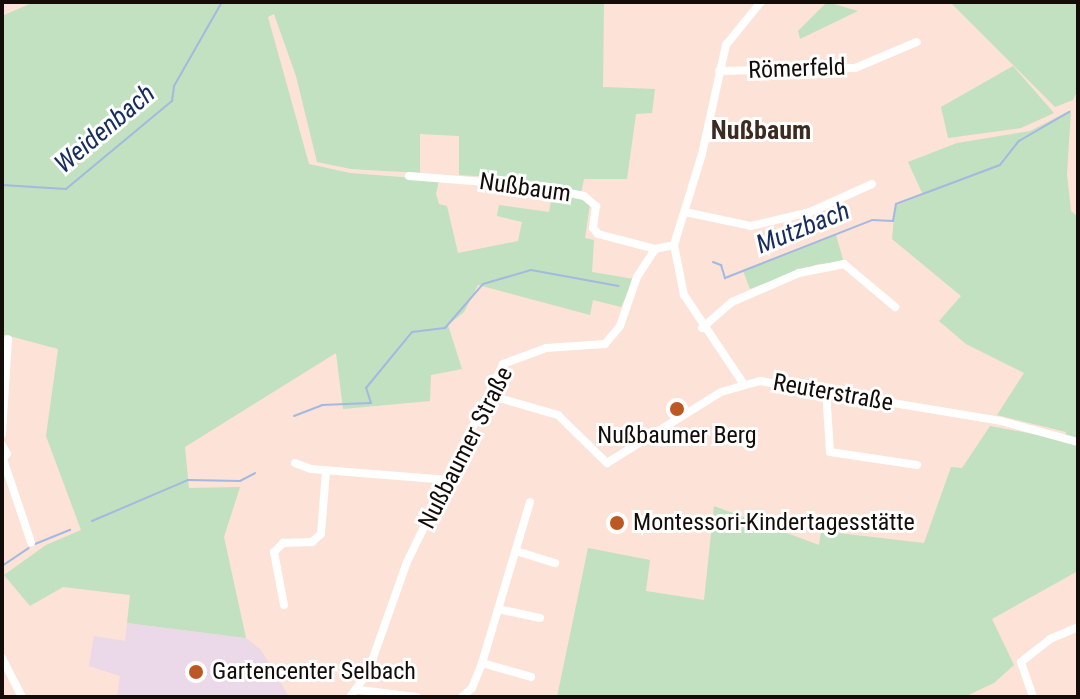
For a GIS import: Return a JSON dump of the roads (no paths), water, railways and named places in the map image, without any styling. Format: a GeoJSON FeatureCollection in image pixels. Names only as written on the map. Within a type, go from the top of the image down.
{"type":"FeatureCollection","features":[{"type":"Feature","properties":{"kind":"street"},"geometry":{"type":"LineString","coordinates":[[743,383],[702,328],[675,270],[674,245],[719,71],[732,34],[761,2]]}},
{"type":"Feature","properties":{"kind":"street","name":"Römerfeld"},"geometry":{"type":"LineString","coordinates":[[719,71],[855,68],[917,42]]}},
{"type":"Feature","properties":{"kind":"street","name":"Nußbaum"},"geometry":{"type":"LineString","coordinates":[[409,176],[536,186],[584,196],[596,206],[593,228],[598,234],[655,249]]}},
{"type":"Feature","properties":{"kind":"street"},"geometry":{"type":"LineString","coordinates":[[685,212],[751,226],[810,212],[872,184]]}},
{"type":"Feature","properties":{"kind":"street"},"geometry":{"type":"LineString","coordinates":[[655,249],[674,245]]}},
{"type":"Feature","properties":{"kind":"street","name":"Nußbaumer Straße"},"geometry":{"type":"LineString","coordinates":[[359,690],[407,562],[492,396],[503,364],[517,355],[553,347],[594,348],[610,340],[655,249]]}},
{"type":"Feature","properties":{"kind":"street"},"geometry":{"type":"LineString","coordinates":[[702,328],[732,302],[799,273],[844,264],[895,307]]}},
{"type":"Feature","properties":{"kind":"street"},"geometry":{"type":"LineString","coordinates":[[2,434],[8,339]]}},
{"type":"Feature","properties":{"kind":"street","name":"Reuterstraße"},"geometry":{"type":"LineString","coordinates":[[492,396],[558,415],[607,463],[743,383],[780,382],[1001,421],[1078,442]]}},
{"type":"Feature","properties":{"kind":"street"},"geometry":{"type":"LineString","coordinates":[[826,391],[830,452],[917,465]]}},
{"type":"Feature","properties":{"kind":"street"},"geometry":{"type":"LineString","coordinates":[[2,445],[7,451],[2,460],[31,542]]}},
{"type":"Feature","properties":{"kind":"street"},"geometry":{"type":"LineString","coordinates":[[295,463],[326,470],[449,480]]}},
{"type":"Feature","properties":{"kind":"street"},"geometry":{"type":"LineString","coordinates":[[284,605],[274,552],[283,543],[312,542],[321,534],[326,470]]}},
{"type":"Feature","properties":{"kind":"street"},"geometry":{"type":"LineString","coordinates":[[462,697],[472,688],[482,663],[530,502]]}},
{"type":"Feature","properties":{"kind":"street"},"geometry":{"type":"LineString","coordinates":[[516,551],[555,563]]}},
{"type":"Feature","properties":{"kind":"street"},"geometry":{"type":"LineString","coordinates":[[498,609],[540,618]]}},
{"type":"Feature","properties":{"kind":"street"},"geometry":{"type":"LineString","coordinates":[[1033,697],[1021,662],[1050,639],[1078,627]]}},
{"type":"Feature","properties":{"kind":"street"},"geometry":{"type":"LineString","coordinates":[[2,658],[22,697]]}},
{"type":"Feature","properties":{"kind":"street"},"geometry":{"type":"LineString","coordinates":[[482,663],[531,677]]}},
{"type":"Feature","properties":{"kind":"street"},"geometry":{"type":"LineString","coordinates":[[350,697],[359,690],[417,697]]}},
{"type":"Feature","properties":{"kind":"waterway","name":"Weidenbach"},"geometry":{"type":"LineString","coordinates":[[2,185],[66,189],[172,101],[174,86],[222,2]]}},
{"type":"Feature","properties":{"kind":"waterway","name":"Mutzbach"},"geometry":{"type":"LineString","coordinates":[[713,262],[721,265],[725,278],[872,220],[893,221],[896,204],[1000,165],[1019,141],[1069,112]]}},
{"type":"Feature","properties":{"kind":"waterway","name":"Mutzbach"},"geometry":{"type":"LineString","coordinates":[[294,416],[322,405],[371,403],[366,388],[412,332],[445,328],[483,284],[531,270],[619,286]]}},
{"type":"Feature","properties":{"kind":"waterway","name":"Mutzbach"},"geometry":{"type":"LineString","coordinates":[[92,521],[188,480],[240,481],[255,473]]}},
{"type":"Feature","properties":{"kind":"waterway","name":"Mutzbach"},"geometry":{"type":"LineString","coordinates":[[35,544],[70,530]]}},
{"type":"Feature","properties":{"kind":"waterway","name":"Mutzbach"},"geometry":{"type":"LineString","coordinates":[[2,566],[29,548]]}},
{"type":"Feature","properties":{"kind":"place","name":"Nußbaumer Berg"},"geometry":{"type":"Point","coordinates":[677,409]}},
{"type":"Feature","properties":{"kind":"place","name":"Montessori-Kindertagesstätte"},"geometry":{"type":"Point","coordinates":[617,523]}},
{"type":"Feature","properties":{"kind":"place","name":"Gartencenter Selbach"},"geometry":{"type":"Point","coordinates":[196,672]}},
{"type":"Feature","properties":{"kind":"district","name":"Nußbaum"},"geometry":{"type":"Point","coordinates":[761,131]}}]}
